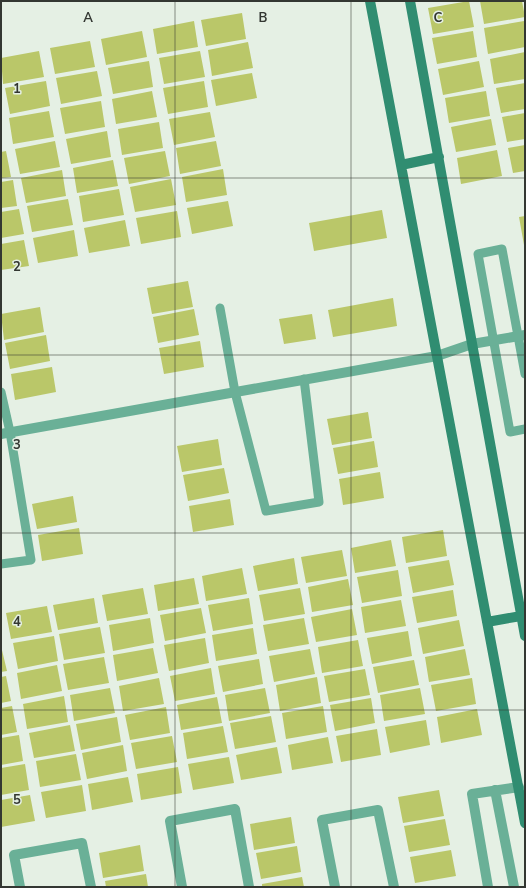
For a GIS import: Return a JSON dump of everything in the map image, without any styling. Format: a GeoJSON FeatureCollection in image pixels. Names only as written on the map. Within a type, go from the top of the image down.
{"type":"FeatureCollection","features":[{"type":"Feature","properties":{"kind":"street"},"geometry":{"type":"LineString","coordinates":[[370,1],[525,823]]}},
{"type":"Feature","properties":{"kind":"street"},"geometry":{"type":"LineString","coordinates":[[410,1],[525,636]]}},
{"type":"Feature","properties":{"kind":"street"},"geometry":{"type":"LineString","coordinates":[[401,165],[439,157]]}},
{"type":"Feature","properties":{"kind":"street"},"geometry":{"type":"LineString","coordinates":[[5,433],[437,356],[472,344],[522,336]]}},
{"type":"Feature","properties":{"kind":"street"},"geometry":{"type":"LineString","coordinates":[[487,622],[521,616]]}},
{"type":"Feature","properties":{"kind":"street"},"geometry":{"type":"LineString","coordinates":[[488,887],[472,794],[518,787]]}},
{"type":"Feature","properties":{"kind":"street"},"geometry":{"type":"LineString","coordinates":[[495,790],[514,887]]}},
{"type":"Feature","properties":{"kind":"street"},"geometry":{"type":"LineString","coordinates":[[182,887],[170,821],[235,809],[249,887]]}},
{"type":"Feature","properties":{"kind":"street"},"geometry":{"type":"LineString","coordinates":[[335,887],[322,820],[378,810],[394,887]]}},
{"type":"Feature","properties":{"kind":"street"},"geometry":{"type":"LineString","coordinates":[[20,887],[14,855],[82,843],[91,887]]}},
{"type":"Feature","properties":{"kind":"lane"},"geometry":{"type":"LineString","coordinates":[[525,374],[522,336],[502,249],[478,254],[510,432],[525,429]]}},
{"type":"Feature","properties":{"kind":"lane"},"geometry":{"type":"LineString","coordinates":[[220,308],[234,392],[266,511],[319,502],[304,380]]}},
{"type":"Feature","properties":{"kind":"lane"},"geometry":{"type":"LineString","coordinates":[[1,392],[5,433],[31,560],[1,564]]}},
{"type":"Feature","properties":{"kind":"building"},"geometry":{"type":"Polygon","coordinates":[[[469,1],[474,27],[433,34],[428,8],[469,1]]]}},
{"type":"Feature","properties":{"kind":"building"},"geometry":{"type":"Polygon","coordinates":[[[480,1],[522,1],[525,17],[484,24],[480,1]]]}},
{"type":"Feature","properties":{"kind":"building"},"geometry":{"type":"Polygon","coordinates":[[[242,13],[246,39],[206,46],[201,20],[242,13]]]}},
{"type":"Feature","properties":{"kind":"building"},"geometry":{"type":"Polygon","coordinates":[[[194,21],[198,47],[157,54],[153,29],[194,21]]]}},
{"type":"Feature","properties":{"kind":"building"},"geometry":{"type":"Polygon","coordinates":[[[524,21],[525,47],[488,54],[484,28],[524,21]]]}},
{"type":"Feature","properties":{"kind":"building"},"geometry":{"type":"Polygon","coordinates":[[[142,31],[147,57],[106,65],[101,39],[142,31]]]}},
{"type":"Feature","properties":{"kind":"building"},"geometry":{"type":"Polygon","coordinates":[[[473,31],[477,57],[437,64],[432,38],[473,31]]]}},
{"type":"Feature","properties":{"kind":"building"},"geometry":{"type":"Polygon","coordinates":[[[90,41],[95,67],[55,74],[50,48],[90,41]]]}},
{"type":"Feature","properties":{"kind":"building"},"geometry":{"type":"Polygon","coordinates":[[[248,42],[253,68],[212,76],[208,50],[248,42]]]}},
{"type":"Feature","properties":{"kind":"building"},"geometry":{"type":"Polygon","coordinates":[[[39,51],[44,77],[3,84],[1,58],[39,51]]]}},
{"type":"Feature","properties":{"kind":"building"},"geometry":{"type":"Polygon","coordinates":[[[200,51],[205,77],[164,84],[159,58],[200,51]]]}},
{"type":"Feature","properties":{"kind":"building"},"geometry":{"type":"Polygon","coordinates":[[[525,52],[525,79],[494,84],[490,59],[525,52]]]}},
{"type":"Feature","properties":{"kind":"building"},"geometry":{"type":"Polygon","coordinates":[[[149,61],[153,87],[113,94],[108,68],[149,61]]]}},
{"type":"Feature","properties":{"kind":"building"},"geometry":{"type":"Polygon","coordinates":[[[479,61],[484,87],[443,95],[438,69],[479,61]]]}},
{"type":"Feature","properties":{"kind":"building"},"geometry":{"type":"Polygon","coordinates":[[[97,71],[102,96],[61,104],[56,78],[97,71]]]}},
{"type":"Feature","properties":{"kind":"building"},"geometry":{"type":"Polygon","coordinates":[[[252,73],[257,98],[216,106],[211,80],[252,73]]]}},
{"type":"Feature","properties":{"kind":"building"},"geometry":{"type":"Polygon","coordinates":[[[46,81],[50,106],[10,114],[5,88],[46,81]]]}},
{"type":"Feature","properties":{"kind":"building"},"geometry":{"type":"Polygon","coordinates":[[[204,81],[208,107],[168,114],[163,88],[204,81]]]}},
{"type":"Feature","properties":{"kind":"building"},"geometry":{"type":"Polygon","coordinates":[[[525,83],[525,109],[501,113],[496,88],[525,83]]]}},
{"type":"Feature","properties":{"kind":"building"},"geometry":{"type":"Polygon","coordinates":[[[152,91],[157,117],[116,124],[112,99],[152,91]]]}},
{"type":"Feature","properties":{"kind":"building"},"geometry":{"type":"Polygon","coordinates":[[[486,91],[490,116],[449,123],[445,98],[486,91]]]}},
{"type":"Feature","properties":{"kind":"building"},"geometry":{"type":"Polygon","coordinates":[[[101,101],[105,127],[65,134],[60,108],[101,101]]]}},
{"type":"Feature","properties":{"kind":"building"},"geometry":{"type":"Polygon","coordinates":[[[49,111],[54,137],[13,144],[9,118],[49,111]]]}},
{"type":"Feature","properties":{"kind":"building"},"geometry":{"type":"Polygon","coordinates":[[[210,112],[215,137],[174,145],[169,119],[210,112]]]}},
{"type":"Feature","properties":{"kind":"building"},"geometry":{"type":"Polygon","coordinates":[[[525,113],[525,139],[507,142],[502,117],[525,113]]]}},
{"type":"Feature","properties":{"kind":"building"},"geometry":{"type":"Polygon","coordinates":[[[491,119],[496,145],[456,152],[451,127],[491,119]]]}},
{"type":"Feature","properties":{"kind":"building"},"geometry":{"type":"Polygon","coordinates":[[[159,122],[163,148],[122,155],[118,129],[159,122]]]}},
{"type":"Feature","properties":{"kind":"building"},"geometry":{"type":"Polygon","coordinates":[[[107,131],[111,157],[71,164],[66,139],[107,131]]]}},
{"type":"Feature","properties":{"kind":"building"},"geometry":{"type":"Polygon","coordinates":[[[55,141],[60,167],[20,174],[15,149],[55,141]]]}},
{"type":"Feature","properties":{"kind":"building"},"geometry":{"type":"Polygon","coordinates":[[[216,141],[221,166],[180,174],[176,148],[216,141]]]}},
{"type":"Feature","properties":{"kind":"building"},"geometry":{"type":"Polygon","coordinates":[[[525,145],[525,171],[513,173],[508,148],[525,145]]]}},
{"type":"Feature","properties":{"kind":"building"},"geometry":{"type":"Polygon","coordinates":[[[497,150],[502,176],[461,184],[457,158],[497,150]]]}},
{"type":"Feature","properties":{"kind":"building"},"geometry":{"type":"Polygon","coordinates":[[[6,151],[11,177],[1,178],[1,152],[6,151]]]}},
{"type":"Feature","properties":{"kind":"building"},"geometry":{"type":"Polygon","coordinates":[[[165,151],[170,176],[129,184],[124,158],[165,151]]]}},
{"type":"Feature","properties":{"kind":"building"},"geometry":{"type":"Polygon","coordinates":[[[113,160],[118,186],[77,193],[73,168],[113,160]]]}},
{"type":"Feature","properties":{"kind":"building"},"geometry":{"type":"Polygon","coordinates":[[[223,169],[227,195],[186,202],[182,177],[223,169]]]}},
{"type":"Feature","properties":{"kind":"building"},"geometry":{"type":"Polygon","coordinates":[[[62,170],[66,196],[26,203],[21,178],[62,170]]]}},
{"type":"Feature","properties":{"kind":"building"},"geometry":{"type":"Polygon","coordinates":[[[171,179],[176,205],[135,212],[130,187],[171,179]]]}},
{"type":"Feature","properties":{"kind":"building"},"geometry":{"type":"Polygon","coordinates":[[[13,180],[17,206],[1,208],[1,182],[13,180]]]}},
{"type":"Feature","properties":{"kind":"building"},"geometry":{"type":"Polygon","coordinates":[[[119,189],[124,215],[83,222],[79,196],[119,189]]]}},
{"type":"Feature","properties":{"kind":"building"},"geometry":{"type":"Polygon","coordinates":[[[68,199],[73,225],[32,232],[27,206],[68,199]]]}},
{"type":"Feature","properties":{"kind":"building"},"geometry":{"type":"Polygon","coordinates":[[[228,201],[233,226],[192,234],[187,208],[228,201]]]}},
{"type":"Feature","properties":{"kind":"building"},"geometry":{"type":"Polygon","coordinates":[[[19,209],[24,234],[1,238],[1,212],[19,209]]]}},
{"type":"Feature","properties":{"kind":"building"},"geometry":{"type":"Polygon","coordinates":[[[382,210],[387,238],[314,251],[309,223],[382,210]]]}},
{"type":"Feature","properties":{"kind":"building"},"geometry":{"type":"Polygon","coordinates":[[[177,211],[181,237],[141,244],[136,218],[177,211]]]}},
{"type":"Feature","properties":{"kind":"building"},"geometry":{"type":"Polygon","coordinates":[[[525,216],[525,244],[524,245],[519,217],[525,216]]]}},
{"type":"Feature","properties":{"kind":"building"},"geometry":{"type":"Polygon","coordinates":[[[125,220],[130,246],[89,253],[84,228],[125,220]]]}},
{"type":"Feature","properties":{"kind":"building"},"geometry":{"type":"Polygon","coordinates":[[[74,230],[78,256],[38,263],[33,238],[74,230]]]}},
{"type":"Feature","properties":{"kind":"building"},"geometry":{"type":"Polygon","coordinates":[[[24,240],[29,266],[1,270],[1,244],[24,240]]]}},
{"type":"Feature","properties":{"kind":"building"},"geometry":{"type":"Polygon","coordinates":[[[188,281],[193,307],[152,314],[147,288],[188,281]]]}},
{"type":"Feature","properties":{"kind":"building"},"geometry":{"type":"Polygon","coordinates":[[[393,298],[397,326],[333,337],[328,310],[393,298]]]}},
{"type":"Feature","properties":{"kind":"building"},"geometry":{"type":"Polygon","coordinates":[[[40,307],[44,332],[4,340],[1,314],[40,307]]]}},
{"type":"Feature","properties":{"kind":"building"},"geometry":{"type":"Polygon","coordinates":[[[194,309],[199,335],[158,343],[153,317],[194,309]]]}},
{"type":"Feature","properties":{"kind":"building"},"geometry":{"type":"Polygon","coordinates":[[[312,314],[316,339],[284,344],[279,319],[312,314]]]}},
{"type":"Feature","properties":{"kind":"building"},"geometry":{"type":"Polygon","coordinates":[[[46,335],[50,361],[10,369],[5,343],[46,335]]]}},
{"type":"Feature","properties":{"kind":"building"},"geometry":{"type":"Polygon","coordinates":[[[200,341],[204,367],[164,374],[159,348],[200,341]]]}},
{"type":"Feature","properties":{"kind":"building"},"geometry":{"type":"Polygon","coordinates":[[[52,367],[56,392],[15,400],[11,374],[52,367]]]}},
{"type":"Feature","properties":{"kind":"building"},"geometry":{"type":"Polygon","coordinates":[[[368,412],[372,438],[332,445],[327,419],[368,412]]]}},
{"type":"Feature","properties":{"kind":"building"},"geometry":{"type":"Polygon","coordinates":[[[218,439],[222,465],[182,472],[177,446],[218,439]]]}},
{"type":"Feature","properties":{"kind":"building"},"geometry":{"type":"Polygon","coordinates":[[[374,441],[378,467],[338,474],[333,448],[374,441]]]}},
{"type":"Feature","properties":{"kind":"building"},"geometry":{"type":"Polygon","coordinates":[[[224,468],[229,493],[188,501],[183,475],[224,468]]]}},
{"type":"Feature","properties":{"kind":"building"},"geometry":{"type":"Polygon","coordinates":[[[380,472],[384,498],[343,505],[339,479],[380,472]]]}},
{"type":"Feature","properties":{"kind":"building"},"geometry":{"type":"Polygon","coordinates":[[[73,496],[77,522],[37,529],[32,504],[73,496]]]}},
{"type":"Feature","properties":{"kind":"building"},"geometry":{"type":"Polygon","coordinates":[[[230,499],[234,525],[193,532],[189,506],[230,499]]]}},
{"type":"Feature","properties":{"kind":"building"},"geometry":{"type":"Polygon","coordinates":[[[79,528],[83,554],[42,561],[38,535],[79,528]]]}},
{"type":"Feature","properties":{"kind":"building"},"geometry":{"type":"Polygon","coordinates":[[[443,530],[447,556],[406,563],[402,537],[443,530]]]}},
{"type":"Feature","properties":{"kind":"building"},"geometry":{"type":"Polygon","coordinates":[[[391,540],[396,566],[355,573],[351,548],[391,540]]]}},
{"type":"Feature","properties":{"kind":"building"},"geometry":{"type":"Polygon","coordinates":[[[342,550],[347,576],[306,583],[301,557],[342,550]]]}},
{"type":"Feature","properties":{"kind":"building"},"geometry":{"type":"Polygon","coordinates":[[[294,558],[298,584],[258,591],[253,566],[294,558]]]}},
{"type":"Feature","properties":{"kind":"building"},"geometry":{"type":"Polygon","coordinates":[[[449,560],[454,585],[413,593],[408,567],[449,560]]]}},
{"type":"Feature","properties":{"kind":"building"},"geometry":{"type":"Polygon","coordinates":[[[242,568],[247,594],[206,601],[202,576],[242,568]]]}},
{"type":"Feature","properties":{"kind":"building"},"geometry":{"type":"Polygon","coordinates":[[[398,570],[402,596],[362,603],[357,577],[398,570]]]}},
{"type":"Feature","properties":{"kind":"building"},"geometry":{"type":"Polygon","coordinates":[[[194,578],[199,604],[158,611],[154,585],[194,578]]]}},
{"type":"Feature","properties":{"kind":"building"},"geometry":{"type":"Polygon","coordinates":[[[348,579],[353,605],[312,612],[308,587],[348,579]]]}},
{"type":"Feature","properties":{"kind":"building"},"geometry":{"type":"Polygon","coordinates":[[[143,588],[148,614],[107,621],[102,595],[143,588]]]}},
{"type":"Feature","properties":{"kind":"building"},"geometry":{"type":"Polygon","coordinates":[[[300,588],[305,614],[264,621],[259,595],[300,588]]]}},
{"type":"Feature","properties":{"kind":"building"},"geometry":{"type":"Polygon","coordinates":[[[453,590],[457,616],[417,623],[412,597],[453,590]]]}},
{"type":"Feature","properties":{"kind":"building"},"geometry":{"type":"Polygon","coordinates":[[[94,598],[98,623],[58,630],[53,605],[94,598]]]}},
{"type":"Feature","properties":{"kind":"building"},"geometry":{"type":"Polygon","coordinates":[[[249,598],[253,624],[213,631],[208,605],[249,598]]]}},
{"type":"Feature","properties":{"kind":"building"},"geometry":{"type":"Polygon","coordinates":[[[401,600],[406,626],[365,633],[361,607],[401,600]]]}},
{"type":"Feature","properties":{"kind":"building"},"geometry":{"type":"Polygon","coordinates":[[[47,606],[52,632],[11,639],[6,613],[47,606]]]}},
{"type":"Feature","properties":{"kind":"building"},"geometry":{"type":"Polygon","coordinates":[[[201,608],[206,633],[165,641],[160,615],[201,608]]]}},
{"type":"Feature","properties":{"kind":"building"},"geometry":{"type":"Polygon","coordinates":[[[352,609],[357,635],[316,642],[311,617],[352,609]]]}},
{"type":"Feature","properties":{"kind":"building"},"geometry":{"type":"Polygon","coordinates":[[[150,618],[154,643],[113,651],[109,625],[150,618]]]}},
{"type":"Feature","properties":{"kind":"building"},"geometry":{"type":"Polygon","coordinates":[[[304,618],[309,644],[268,651],[263,625],[304,618]]]}},
{"type":"Feature","properties":{"kind":"building"},"geometry":{"type":"Polygon","coordinates":[[[459,620],[464,646],[423,654],[418,628],[459,620]]]}},
{"type":"Feature","properties":{"kind":"building"},"geometry":{"type":"Polygon","coordinates":[[[100,627],[105,653],[64,660],[59,634],[100,627]]]}},
{"type":"Feature","properties":{"kind":"building"},"geometry":{"type":"Polygon","coordinates":[[[253,628],[257,654],[216,661],[212,635],[253,628]]]}},
{"type":"Feature","properties":{"kind":"building"},"geometry":{"type":"Polygon","coordinates":[[[408,631],[412,656],[372,664],[367,638],[408,631]]]}},
{"type":"Feature","properties":{"kind":"building"},"geometry":{"type":"Polygon","coordinates":[[[54,636],[58,661],[18,669],[13,643],[54,636]]]}},
{"type":"Feature","properties":{"kind":"building"},"geometry":{"type":"Polygon","coordinates":[[[205,638],[209,663],[169,671],[164,645],[205,638]]]}},
{"type":"Feature","properties":{"kind":"building"},"geometry":{"type":"Polygon","coordinates":[[[358,640],[363,666],[322,673],[318,647],[358,640]]]}},
{"type":"Feature","properties":{"kind":"building"},"geometry":{"type":"Polygon","coordinates":[[[1,646],[7,671],[1,672],[1,646]]]}},
{"type":"Feature","properties":{"kind":"building"},"geometry":{"type":"Polygon","coordinates":[[[153,648],[158,673],[117,681],[113,655],[153,648]]]}},
{"type":"Feature","properties":{"kind":"building"},"geometry":{"type":"Polygon","coordinates":[[[310,649],[315,674],[274,682],[269,656],[310,649]]]}},
{"type":"Feature","properties":{"kind":"building"},"geometry":{"type":"Polygon","coordinates":[[[465,649],[470,675],[429,682],[425,657],[465,649]]]}},
{"type":"Feature","properties":{"kind":"building"},"geometry":{"type":"Polygon","coordinates":[[[104,657],[109,683],[68,690],[63,664],[104,657]]]}},
{"type":"Feature","properties":{"kind":"building"},"geometry":{"type":"Polygon","coordinates":[[[259,659],[263,684],[223,692],[218,666],[259,659]]]}},
{"type":"Feature","properties":{"kind":"building"},"geometry":{"type":"Polygon","coordinates":[[[414,660],[419,685],[378,693],[373,667],[414,660]]]}},
{"type":"Feature","properties":{"kind":"building"},"geometry":{"type":"Polygon","coordinates":[[[57,665],[62,691],[21,699],[17,673],[57,665]]]}},
{"type":"Feature","properties":{"kind":"building"},"geometry":{"type":"Polygon","coordinates":[[[211,668],[215,694],[175,701],[170,676],[211,668]]]}},
{"type":"Feature","properties":{"kind":"building"},"geometry":{"type":"Polygon","coordinates":[[[365,669],[370,695],[329,702],[324,676],[365,669]]]}},
{"type":"Feature","properties":{"kind":"building"},"geometry":{"type":"Polygon","coordinates":[[[6,676],[11,701],[1,703],[1,677],[6,676]]]}},
{"type":"Feature","properties":{"kind":"building"},"geometry":{"type":"Polygon","coordinates":[[[317,677],[321,703],[280,711],[276,685],[317,677]]]}},
{"type":"Feature","properties":{"kind":"building"},"geometry":{"type":"Polygon","coordinates":[[[159,678],[164,704],[123,711],[119,686],[159,678]]]}},
{"type":"Feature","properties":{"kind":"building"},"geometry":{"type":"Polygon","coordinates":[[[472,678],[476,704],[436,711],[431,685],[472,678]]]}},
{"type":"Feature","properties":{"kind":"building"},"geometry":{"type":"Polygon","coordinates":[[[110,688],[115,713],[74,721],[70,695],[110,688]]]}},
{"type":"Feature","properties":{"kind":"building"},"geometry":{"type":"Polygon","coordinates":[[[265,688],[270,713],[229,721],[225,695],[265,688]]]}},
{"type":"Feature","properties":{"kind":"building"},"geometry":{"type":"Polygon","coordinates":[[[420,688],[425,714],[384,721],[380,695],[420,688]]]}},
{"type":"Feature","properties":{"kind":"building"},"geometry":{"type":"Polygon","coordinates":[[[64,696],[68,722],[27,729],[23,704],[64,696]]]}},
{"type":"Feature","properties":{"kind":"building"},"geometry":{"type":"Polygon","coordinates":[[[217,697],[222,723],[181,730],[177,705],[217,697]]]}},
{"type":"Feature","properties":{"kind":"building"},"geometry":{"type":"Polygon","coordinates":[[[371,698],[375,723],[335,731],[330,705],[371,698]]]}},
{"type":"Feature","properties":{"kind":"building"},"geometry":{"type":"Polygon","coordinates":[[[12,706],[17,732],[1,735],[1,708],[12,706]]]}},
{"type":"Feature","properties":{"kind":"building"},"geometry":{"type":"Polygon","coordinates":[[[323,706],[327,732],[286,739],[282,713],[323,706]]]}},
{"type":"Feature","properties":{"kind":"building"},"geometry":{"type":"Polygon","coordinates":[[[166,707],[170,733],[130,740],[125,715],[166,707]]]}},
{"type":"Feature","properties":{"kind":"building"},"geometry":{"type":"Polygon","coordinates":[[[477,709],[482,735],[441,743],[437,717],[477,709]]]}},
{"type":"Feature","properties":{"kind":"building"},"geometry":{"type":"Polygon","coordinates":[[[271,716],[276,742],[235,749],[230,723],[271,716]]]}},
{"type":"Feature","properties":{"kind":"building"},"geometry":{"type":"Polygon","coordinates":[[[117,717],[121,742],[81,750],[76,724],[117,717]]]}},
{"type":"Feature","properties":{"kind":"building"},"geometry":{"type":"Polygon","coordinates":[[[426,720],[430,745],[390,753],[385,727],[426,720]]]}},
{"type":"Feature","properties":{"kind":"building"},"geometry":{"type":"Polygon","coordinates":[[[70,725],[75,751],[34,758],[29,733],[70,725]]]}},
{"type":"Feature","properties":{"kind":"building"},"geometry":{"type":"Polygon","coordinates":[[[223,726],[228,752],[187,759],[183,733],[223,726]]]}},
{"type":"Feature","properties":{"kind":"building"},"geometry":{"type":"Polygon","coordinates":[[[377,729],[381,755],[341,762],[336,736],[377,729]]]}},
{"type":"Feature","properties":{"kind":"building"},"geometry":{"type":"Polygon","coordinates":[[[19,735],[23,761],[1,765],[1,738],[19,735]]]}},
{"type":"Feature","properties":{"kind":"building"},"geometry":{"type":"Polygon","coordinates":[[[172,736],[177,762],[136,769],[131,743],[172,736]]]}},
{"type":"Feature","properties":{"kind":"building"},"geometry":{"type":"Polygon","coordinates":[[[328,737],[333,763],[292,770],[288,745],[328,737]]]}},
{"type":"Feature","properties":{"kind":"building"},"geometry":{"type":"Polygon","coordinates":[[[123,745],[127,771],[87,779],[82,753],[123,745]]]}},
{"type":"Feature","properties":{"kind":"building"},"geometry":{"type":"Polygon","coordinates":[[[277,747],[282,773],[241,780],[236,755],[277,747]]]}},
{"type":"Feature","properties":{"kind":"building"},"geometry":{"type":"Polygon","coordinates":[[[76,754],[81,780],[40,787],[36,761],[76,754]]]}},
{"type":"Feature","properties":{"kind":"building"},"geometry":{"type":"Polygon","coordinates":[[[229,757],[234,783],[193,790],[188,764],[229,757]]]}},
{"type":"Feature","properties":{"kind":"building"},"geometry":{"type":"Polygon","coordinates":[[[25,764],[29,790],[1,795],[1,768],[25,764]]]}},
{"type":"Feature","properties":{"kind":"building"},"geometry":{"type":"Polygon","coordinates":[[[178,767],[182,793],[141,800],[137,774],[178,767]]]}},
{"type":"Feature","properties":{"kind":"building"},"geometry":{"type":"Polygon","coordinates":[[[128,777],[133,802],[92,810],[88,784],[128,777]]]}},
{"type":"Feature","properties":{"kind":"building"},"geometry":{"type":"Polygon","coordinates":[[[82,785],[86,811],[46,818],[41,792],[82,785]]]}},
{"type":"Feature","properties":{"kind":"building"},"geometry":{"type":"Polygon","coordinates":[[[439,790],[444,816],[403,823],[398,797],[439,790]]]}},
{"type":"Feature","properties":{"kind":"building"},"geometry":{"type":"Polygon","coordinates":[[[30,795],[35,821],[1,827],[1,800],[30,795]]]}},
{"type":"Feature","properties":{"kind":"building"},"geometry":{"type":"Polygon","coordinates":[[[291,817],[295,843],[254,850],[250,824],[291,817]]]}},
{"type":"Feature","properties":{"kind":"building"},"geometry":{"type":"Polygon","coordinates":[[[445,819],[450,845],[409,852],[404,826],[445,819]]]}},
{"type":"Feature","properties":{"kind":"building"},"geometry":{"type":"Polygon","coordinates":[[[140,845],[144,871],[103,878],[99,853],[140,845]]]}},
{"type":"Feature","properties":{"kind":"building"},"geometry":{"type":"Polygon","coordinates":[[[297,846],[301,872],[261,879],[256,853],[297,846]]]}},
{"type":"Feature","properties":{"kind":"building"},"geometry":{"type":"Polygon","coordinates":[[[451,850],[456,876],[415,883],[410,857],[451,850]]]}},
{"type":"Feature","properties":{"kind":"building"},"geometry":{"type":"Polygon","coordinates":[[[146,874],[148,887],[106,887],[105,881],[146,874]]]}},
{"type":"Feature","properties":{"kind":"building"},"geometry":{"type":"Polygon","coordinates":[[[302,877],[304,887],[262,887],[262,884],[302,877]]]}}]}
